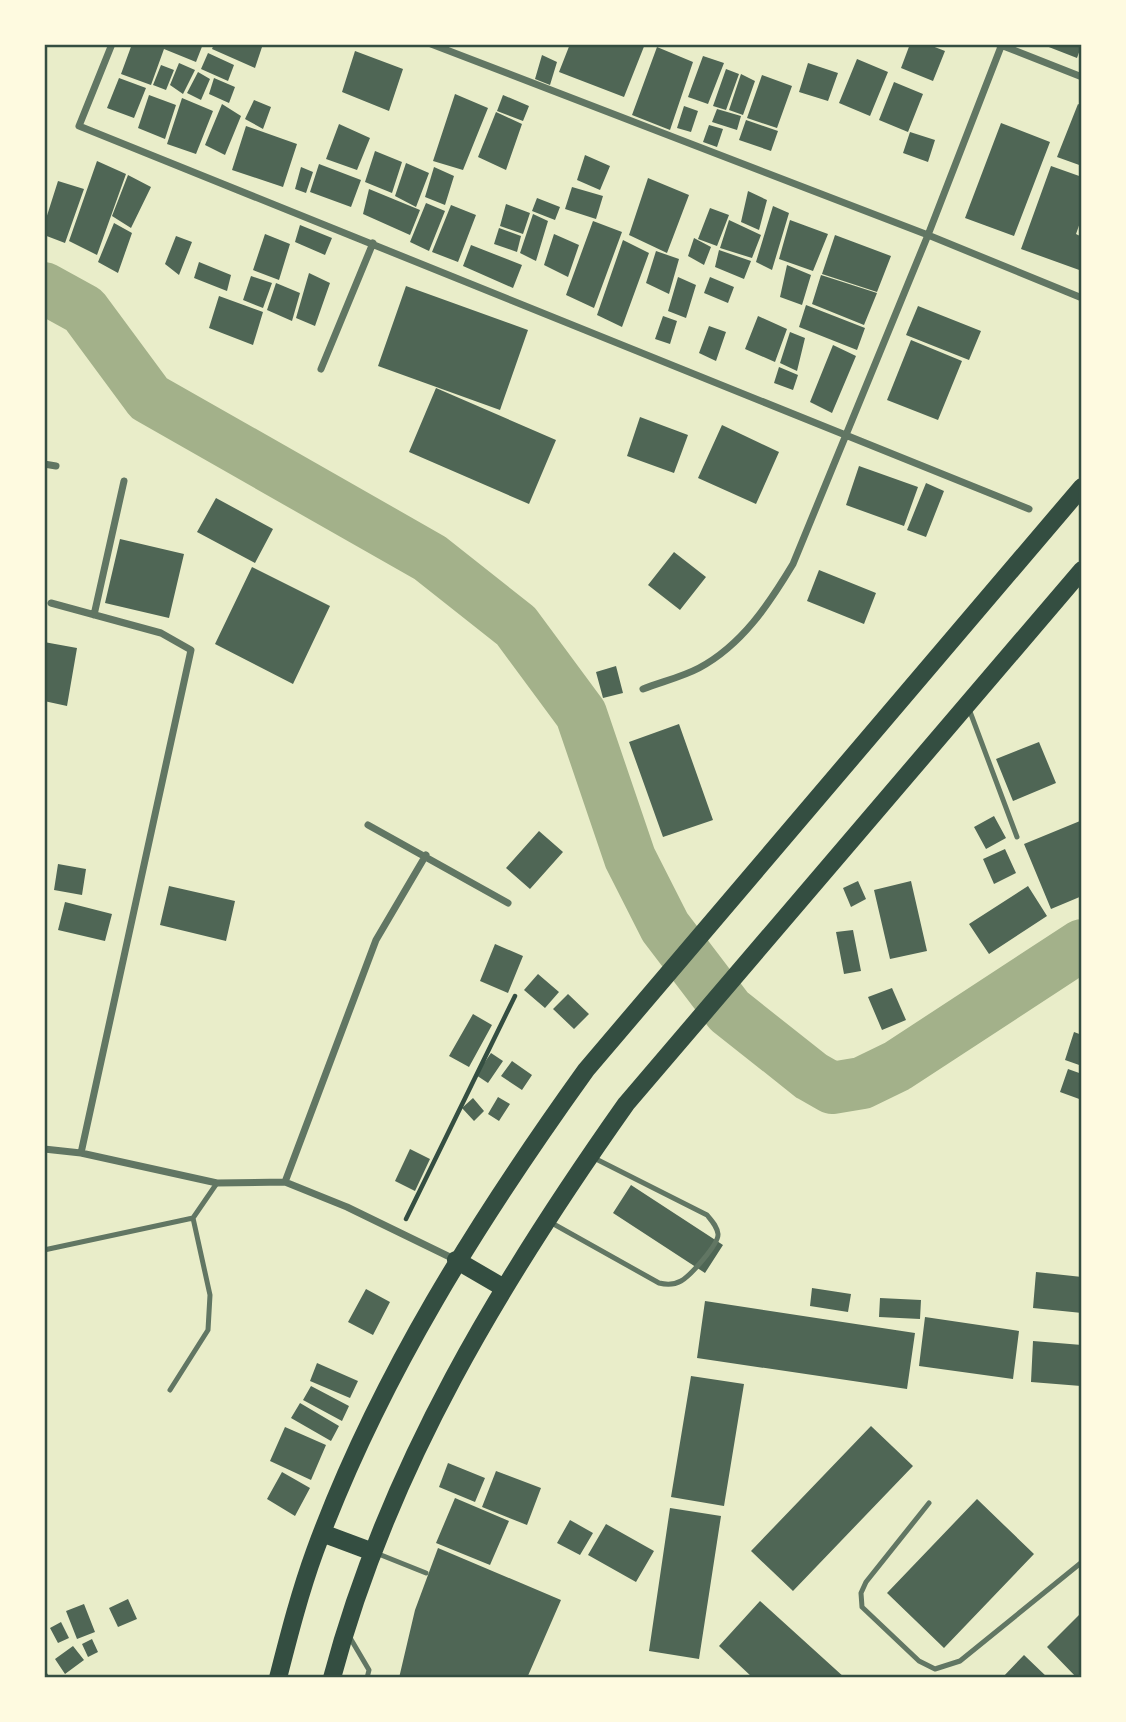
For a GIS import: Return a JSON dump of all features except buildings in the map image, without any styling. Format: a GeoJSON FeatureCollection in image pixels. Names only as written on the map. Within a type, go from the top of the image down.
{"type":"FeatureCollection","features":[{"type":"Feature","properties":{"kind":"main road"},"geometry":{"type":"LineString","coordinates":[[278,1678],[298,1604],[322,1533],[378,1408],[456,1260],[523,1158],[586,1070],[1082,487]]}},
{"type":"Feature","properties":{"kind":"main road"},"geometry":{"type":"LineString","coordinates":[[332,1678],[345,1630],[373,1552],[416,1448],[504,1288],[590,1156],[626,1104],[781,919],[1082,570]]}},
{"type":"Feature","properties":{"kind":"main road"},"geometry":{"type":"LineString","coordinates":[[456,1260],[504,1288]]}},
{"type":"Feature","properties":{"kind":"main road"},"geometry":{"type":"LineString","coordinates":[[322,1533],[373,1552]]}},
{"type":"Feature","properties":{"kind":"street"},"geometry":{"type":"LineString","coordinates":[[112,44],[79,126],[847,433],[1029,509]]}},
{"type":"Feature","properties":{"kind":"street"},"geometry":{"type":"LineString","coordinates":[[430,44],[928,235],[1082,298]]}},
{"type":"Feature","properties":{"kind":"street"},"geometry":{"type":"LineString","coordinates":[[643,689],[700,667],[743,635],[771,603],[793,564],[928,235],[1000,44],[1082,77]]}},
{"type":"Feature","properties":{"kind":"street"},"geometry":{"type":"LineString","coordinates":[[321,369],[373,243]]}},
{"type":"Feature","properties":{"kind":"street"},"geometry":{"type":"LineString","coordinates":[[44,464],[56,466]]}},
{"type":"Feature","properties":{"kind":"street"},"geometry":{"type":"LineString","coordinates":[[94,615],[124,481]]}},
{"type":"Feature","properties":{"kind":"street"},"geometry":{"type":"LineString","coordinates":[[51,603],[161,633],[191,650],[81,1153]]}},
{"type":"Feature","properties":{"kind":"street"},"geometry":{"type":"LineString","coordinates":[[368,825],[508,903]]}},
{"type":"Feature","properties":{"kind":"street"},"geometry":{"type":"LineString","coordinates":[[285,1182],[376,940],[426,855]]}},
{"type":"Feature","properties":{"kind":"street"},"geometry":{"type":"LineString","coordinates":[[44,1149],[81,1153],[217,1183],[285,1182],[456,1260]]}},
{"type":"Feature","properties":{"kind":"lane"},"geometry":{"type":"LineString","coordinates":[[968,704],[1017,837]]}},
{"type":"Feature","properties":{"kind":"lane"},"geometry":{"type":"LineString","coordinates":[[547,1220],[659,1283],[669,1285],[683,1280],[716,1244],[718,1236],[715,1224],[707,1215],[590,1156]]}},
{"type":"Feature","properties":{"kind":"lane"},"geometry":{"type":"LineString","coordinates":[[44,1251],[193,1218],[217,1183]]}},
{"type":"Feature","properties":{"kind":"lane"},"geometry":{"type":"LineString","coordinates":[[170,1390],[208,1330],[210,1294],[193,1218]]}},
{"type":"Feature","properties":{"kind":"lane"},"geometry":{"type":"LineString","coordinates":[[929,1503],[866,1582],[861,1593],[862,1607],[919,1661],[935,1669],[960,1661],[1082,1562]]}},
{"type":"Feature","properties":{"kind":"lane"},"geometry":{"type":"LineString","coordinates":[[373,1552],[426,1573]]}},
{"type":"Feature","properties":{"kind":"lane"},"geometry":{"type":"LineString","coordinates":[[345,1630],[363,1656],[369,1670],[367,1678]]}},
{"type":"Feature","properties":{"kind":"path"},"geometry":{"type":"LineString","coordinates":[[399,1232],[515,996]]}},
{"type":"Feature","properties":{"kind":"waterway"},"geometry":{"type":"LineString","coordinates":[[44,288],[84,310],[149,398],[430,558],[516,626],[581,714],[630,858],[665,927],[729,1011],[811,1076],[832,1088],[862,1083],[897,1066],[1082,945]]}}]}
